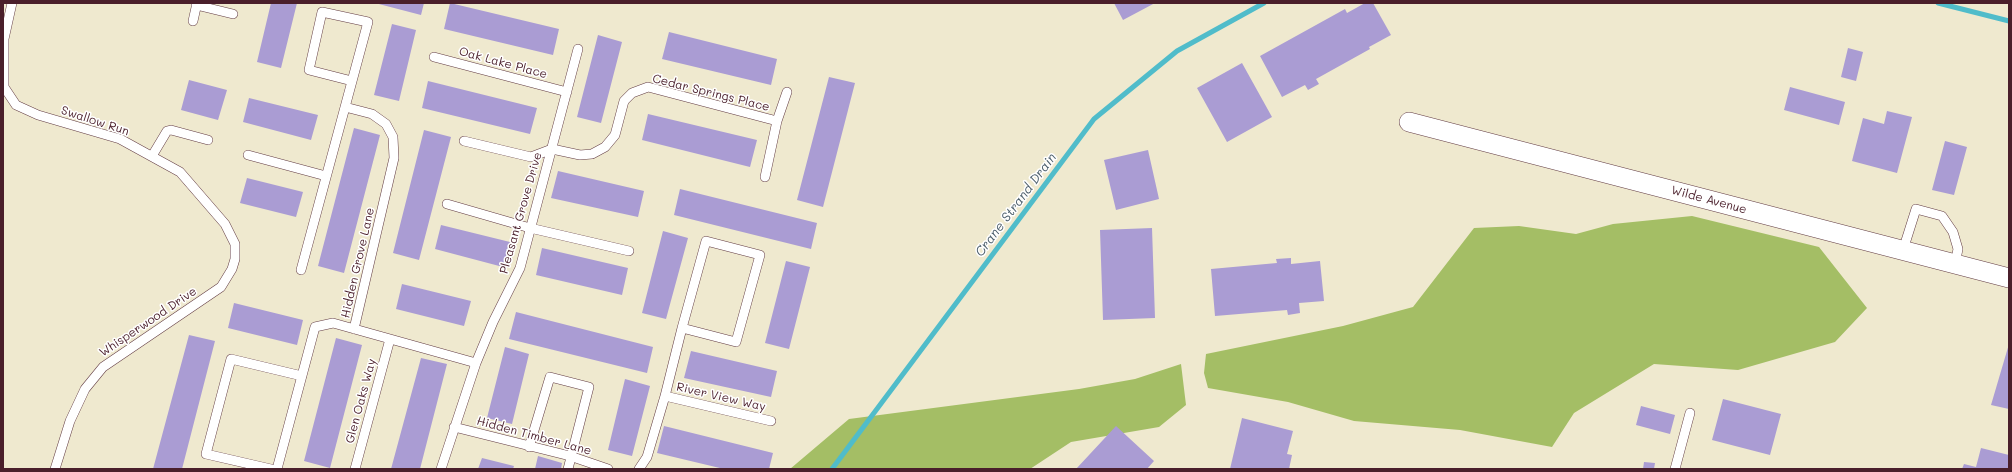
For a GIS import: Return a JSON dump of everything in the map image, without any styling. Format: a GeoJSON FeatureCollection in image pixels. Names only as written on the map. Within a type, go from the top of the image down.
{"type":"FeatureCollection","features":[{"type":"Feature","properties":{"kind":"street","name":"Wilde Avenue"},"geometry":{"type":"LineString","coordinates":[[1409,122],[2009,278]]}},
{"type":"Feature","properties":{"kind":"lane","name":"Swallow Run"},"geometry":{"type":"LineString","coordinates":[[12,3],[4,39],[4,87],[16,105],[38,115],[120,139],[180,172],[225,224],[235,244],[235,259],[232,269],[221,287]]}},
{"type":"Feature","properties":{"kind":"lane"},"geometry":{"type":"LineString","coordinates":[[193,21],[197,4],[233,14]]}},
{"type":"Feature","properties":{"kind":"lane"},"geometry":{"type":"LineString","coordinates":[[301,270],[368,22],[322,12],[309,70],[352,81]]}},
{"type":"Feature","properties":{"kind":"lane","name":"Pleasant Grove Drive"},"geometry":{"type":"LineString","coordinates":[[441,469],[476,363],[493,322],[520,268],[578,49]]}},
{"type":"Feature","properties":{"kind":"lane","name":"Oak Lake Place"},"geometry":{"type":"LineString","coordinates":[[434,57],[567,92]]}},
{"type":"Feature","properties":{"kind":"lane","name":"Cedar Springs Place"},"geometry":{"type":"LineString","coordinates":[[464,141],[531,157],[552,150],[580,155],[592,154],[605,147],[614,135],[624,101],[632,93],[648,87],[777,122]]}},
{"type":"Feature","properties":{"kind":"lane"},"geometry":{"type":"LineString","coordinates":[[765,177],[777,122],[788,92]]}},
{"type":"Feature","properties":{"kind":"lane","name":"Hidden Grove Lane"},"geometry":{"type":"LineString","coordinates":[[345,107],[372,114],[386,124],[393,137],[394,158],[354,329],[476,363]]}},
{"type":"Feature","properties":{"kind":"lane"},"geometry":{"type":"LineString","coordinates":[[152,156],[167,131],[171,130],[208,140]]}},
{"type":"Feature","properties":{"kind":"lane"},"geometry":{"type":"LineString","coordinates":[[248,155],[326,176]]}},
{"type":"Feature","properties":{"kind":"lane"},"geometry":{"type":"LineString","coordinates":[[447,204],[530,228],[630,251]]}},
{"type":"Feature","properties":{"kind":"lane"},"geometry":{"type":"LineString","coordinates":[[1903,250],[1916,209],[1942,216],[1953,232],[1958,250],[1955,264]]}},
{"type":"Feature","properties":{"kind":"lane"},"geometry":{"type":"LineString","coordinates":[[640,469],[647,457],[665,396],[682,328],[706,241],[760,255],[736,342],[682,328]]}},
{"type":"Feature","properties":{"kind":"lane","name":"Whisperwood Drive"},"geometry":{"type":"LineString","coordinates":[[55,469],[70,421],[84,389],[103,367],[221,287]]}},
{"type":"Feature","properties":{"kind":"lane"},"geometry":{"type":"LineString","coordinates":[[277,469],[315,327],[333,323],[354,329]]}},
{"type":"Feature","properties":{"kind":"lane","name":"Glen Oaks Way"},"geometry":{"type":"LineString","coordinates":[[355,469],[390,339]]}},
{"type":"Feature","properties":{"kind":"lane"},"geometry":{"type":"LineString","coordinates":[[271,469],[206,454],[231,359],[302,376]]}},
{"type":"Feature","properties":{"kind":"lane"},"geometry":{"type":"LineString","coordinates":[[529,447],[550,377],[589,387],[570,456],[568,469]]}},
{"type":"Feature","properties":{"kind":"lane","name":"River View Way"},"geometry":{"type":"LineString","coordinates":[[665,396],[771,421]]}},
{"type":"Feature","properties":{"kind":"lane"},"geometry":{"type":"LineString","coordinates":[[1675,469],[1690,413]]}},
{"type":"Feature","properties":{"kind":"lane","name":"Hidden Timber Lane"},"geometry":{"type":"LineString","coordinates":[[454,427],[529,447],[570,456],[608,469]]}},
{"type":"Feature","properties":{"kind":"green space"},"geometry":{"type":"Polygon","coordinates":[[[1692,216],[1819,247],[1867,308],[1835,342],[1738,370],[1654,364],[1574,413],[1552,447],[1460,430],[1354,421],[1288,402],[1208,388],[1204,373],[1206,354],[1343,326],[1413,307],[1474,228],[1519,226],[1576,234],[1613,224],[1692,216]]]}},
{"type":"Feature","properties":{"kind":"green space"},"geometry":{"type":"Polygon","coordinates":[[[1181,364],[1186,405],[1159,427],[1071,442],[1030,469],[790,469],[849,419],[1079,389],[1135,379],[1181,364]]]}},
{"type":"Feature","properties":{"kind":"building"},"geometry":{"type":"Polygon","coordinates":[[[271,3],[297,3],[281,68],[257,62],[271,3]]]}},
{"type":"Feature","properties":{"kind":"building"},"geometry":{"type":"Polygon","coordinates":[[[375,3],[424,3],[421,15],[375,3]]]}},
{"type":"Feature","properties":{"kind":"building"},"geometry":{"type":"Polygon","coordinates":[[[450,3],[559,29],[553,55],[444,29],[450,3]]]}},
{"type":"Feature","properties":{"kind":"building"},"geometry":{"type":"Polygon","coordinates":[[[1114,3],[1155,3],[1123,20],[1114,3]]]}},
{"type":"Feature","properties":{"kind":"building"},"geometry":{"type":"Polygon","coordinates":[[[1365,3],[1373,3],[1391,35],[1369,47],[1370,49],[1316,79],[1319,84],[1308,90],[1305,85],[1282,97],[1260,56],[1345,9],[1347,13],[1365,3]]]}},
{"type":"Feature","properties":{"kind":"building"},"geometry":{"type":"Polygon","coordinates":[[[392,24],[416,30],[399,101],[374,95],[392,24]]]}},
{"type":"Feature","properties":{"kind":"building"},"geometry":{"type":"Polygon","coordinates":[[[669,32],[777,59],[771,85],[662,59],[669,32]]]}},
{"type":"Feature","properties":{"kind":"building"},"geometry":{"type":"Polygon","coordinates":[[[598,35],[622,42],[601,123],[577,117],[598,35]]]}},
{"type":"Feature","properties":{"kind":"building"},"geometry":{"type":"Polygon","coordinates":[[[1848,48],[1863,52],[1856,81],[1841,77],[1848,48]]]}},
{"type":"Feature","properties":{"kind":"building"},"geometry":{"type":"Polygon","coordinates":[[[1242,63],[1272,117],[1227,142],[1197,88],[1242,63]]]}},
{"type":"Feature","properties":{"kind":"building"},"geometry":{"type":"Polygon","coordinates":[[[829,77],[855,83],[823,207],[797,200],[829,77]]]}},
{"type":"Feature","properties":{"kind":"building"},"geometry":{"type":"Polygon","coordinates":[[[189,80],[227,90],[218,120],[181,110],[189,80]]]}},
{"type":"Feature","properties":{"kind":"building"},"geometry":{"type":"Polygon","coordinates":[[[428,81],[537,108],[530,134],[422,108],[428,81]]]}},
{"type":"Feature","properties":{"kind":"building"},"geometry":{"type":"Polygon","coordinates":[[[1790,87],[1845,102],[1839,125],[1784,110],[1790,87]]]}},
{"type":"Feature","properties":{"kind":"building"},"geometry":{"type":"Polygon","coordinates":[[[249,98],[318,115],[311,140],[243,122],[249,98]]]}},
{"type":"Feature","properties":{"kind":"building"},"geometry":{"type":"Polygon","coordinates":[[[1887,111],[1912,117],[1897,173],[1852,161],[1863,118],[1884,124],[1887,111]]]}},
{"type":"Feature","properties":{"kind":"building"},"geometry":{"type":"Polygon","coordinates":[[[648,114],[757,140],[750,167],[642,140],[648,114]]]}},
{"type":"Feature","properties":{"kind":"building"},"geometry":{"type":"Polygon","coordinates":[[[354,128],[380,135],[344,273],[318,266],[354,128]]]}},
{"type":"Feature","properties":{"kind":"building"},"geometry":{"type":"Polygon","coordinates":[[[424,130],[451,137],[419,260],[393,253],[424,130]]]}},
{"type":"Feature","properties":{"kind":"building"},"geometry":{"type":"Polygon","coordinates":[[[1945,141],[1967,147],[1954,195],[1932,190],[1945,141]]]}},
{"type":"Feature","properties":{"kind":"building"},"geometry":{"type":"Polygon","coordinates":[[[1148,150],[1159,199],[1116,210],[1104,160],[1148,150]]]}},
{"type":"Feature","properties":{"kind":"building"},"geometry":{"type":"Polygon","coordinates":[[[558,171],[644,191],[638,217],[551,198],[558,171]]]}},
{"type":"Feature","properties":{"kind":"building"},"geometry":{"type":"Polygon","coordinates":[[[247,178],[303,192],[296,217],[240,203],[247,178]]]}},
{"type":"Feature","properties":{"kind":"building"},"geometry":{"type":"Polygon","coordinates":[[[680,189],[817,223],[811,249],[674,215],[680,189]]]}},
{"type":"Feature","properties":{"kind":"building"},"geometry":{"type":"Polygon","coordinates":[[[441,225],[510,242],[503,267],[435,249],[441,225]]]}},
{"type":"Feature","properties":{"kind":"building"},"geometry":{"type":"Polygon","coordinates":[[[1152,228],[1155,318],[1103,320],[1100,230],[1152,228]]]}},
{"type":"Feature","properties":{"kind":"building"},"geometry":{"type":"Polygon","coordinates":[[[663,231],[688,238],[666,319],[642,313],[663,231]]]}},
{"type":"Feature","properties":{"kind":"building"},"geometry":{"type":"Polygon","coordinates":[[[542,248],[628,268],[622,295],[536,275],[542,248]]]}},
{"type":"Feature","properties":{"kind":"building"},"geometry":{"type":"Polygon","coordinates":[[[1291,258],[1291,264],[1320,261],[1324,301],[1299,303],[1300,313],[1288,315],[1287,310],[1215,316],[1211,269],[1277,263],[1276,259],[1291,258]]]}},
{"type":"Feature","properties":{"kind":"building"},"geometry":{"type":"Polygon","coordinates":[[[786,261],[810,267],[789,349],[765,343],[786,261]]]}},
{"type":"Feature","properties":{"kind":"building"},"geometry":{"type":"Polygon","coordinates":[[[402,284],[471,301],[464,326],[396,309],[402,284]]]}},
{"type":"Feature","properties":{"kind":"building"},"geometry":{"type":"Polygon","coordinates":[[[234,303],[303,320],[297,345],[228,328],[234,303]]]}},
{"type":"Feature","properties":{"kind":"building"},"geometry":{"type":"Polygon","coordinates":[[[516,312],[653,347],[647,373],[509,339],[516,312]]]}},
{"type":"Feature","properties":{"kind":"building"},"geometry":{"type":"Polygon","coordinates":[[[189,335],[215,341],[182,469],[153,469],[189,335]]]}},
{"type":"Feature","properties":{"kind":"building"},"geometry":{"type":"Polygon","coordinates":[[[336,338],[362,345],[330,468],[304,461],[336,338]]]}},
{"type":"Feature","properties":{"kind":"building"},"geometry":{"type":"Polygon","coordinates":[[[2009,344],[2009,409],[1991,405],[2009,344]]]}},
{"type":"Feature","properties":{"kind":"building"},"geometry":{"type":"Polygon","coordinates":[[[505,347],[529,354],[512,424],[487,418],[505,347]]]}},
{"type":"Feature","properties":{"kind":"building"},"geometry":{"type":"Polygon","coordinates":[[[691,351],[777,371],[771,397],[684,378],[691,351]]]}},
{"type":"Feature","properties":{"kind":"building"},"geometry":{"type":"Polygon","coordinates":[[[421,358],[447,364],[420,469],[391,469],[421,358]]]}},
{"type":"Feature","properties":{"kind":"building"},"geometry":{"type":"Polygon","coordinates":[[[625,379],[650,386],[632,456],[608,450],[625,379]]]}},
{"type":"Feature","properties":{"kind":"building"},"geometry":{"type":"Polygon","coordinates":[[[1723,399],[1781,414],[1770,455],[1712,440],[1723,399]]]}},
{"type":"Feature","properties":{"kind":"building"},"geometry":{"type":"Polygon","coordinates":[[[1641,406],[1675,415],[1670,434],[1636,425],[1641,406]]]}},
{"type":"Feature","properties":{"kind":"building"},"geometry":{"type":"Polygon","coordinates":[[[1242,418],[1293,431],[1287,454],[1292,455],[1289,469],[1230,469],[1242,418]]]}},
{"type":"Feature","properties":{"kind":"building"},"geometry":{"type":"Polygon","coordinates":[[[664,426],[773,453],[769,469],[724,469],[657,453],[664,426]]]}},
{"type":"Feature","properties":{"kind":"building"},"geometry":{"type":"Polygon","coordinates":[[[1116,426],[1154,461],[1147,469],[1076,469],[1116,426]]]}},
{"type":"Feature","properties":{"kind":"building"},"geometry":{"type":"Polygon","coordinates":[[[1981,448],[2009,455],[2009,469],[1962,469],[1964,464],[1976,467],[1981,448]]]}},
{"type":"Feature","properties":{"kind":"building"},"geometry":{"type":"Polygon","coordinates":[[[538,456],[562,463],[561,469],[535,469],[538,456]]]}},
{"type":"Feature","properties":{"kind":"building"},"geometry":{"type":"Polygon","coordinates":[[[482,458],[514,466],[513,469],[478,469],[482,458]]]}},
{"type":"Feature","properties":{"kind":"building"},"geometry":{"type":"Polygon","coordinates":[[[1644,462],[1655,463],[1654,469],[1643,469],[1644,462]]]}},
{"type":"Feature","properties":{"kind":"waterway","name":"Crane Strand Drain"},"geometry":{"type":"LineString","coordinates":[[832,469],[1094,119],[1177,51],[1264,3]]}},
{"type":"Feature","properties":{"kind":"waterway","name":"Crane Strand Drain"},"geometry":{"type":"LineString","coordinates":[[1938,3],[2009,21]]}}]}
